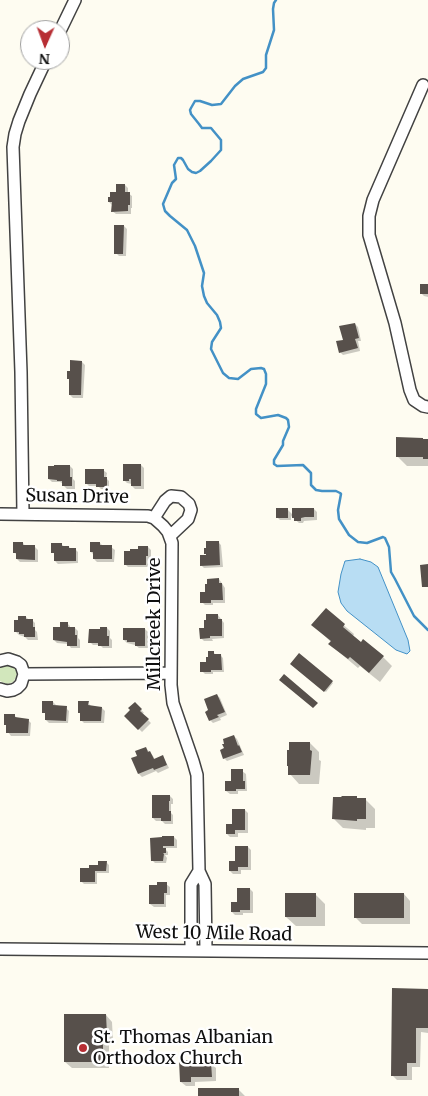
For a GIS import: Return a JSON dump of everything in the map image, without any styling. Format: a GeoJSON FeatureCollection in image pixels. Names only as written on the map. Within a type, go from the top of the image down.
{"type":"FeatureCollection","features":[{"type":"Feature","properties":{"kind":"street"},"geometry":{"type":"LineString","coordinates":[[65,20],[75,0]]}},
{"type":"Feature","properties":{"kind":"street"},"geometry":{"type":"LineString","coordinates":[[24,514],[13,147],[19,120],[41,70]]}},
{"type":"Feature","properties":{"kind":"street"},"geometry":{"type":"LineString","coordinates":[[423,86],[373,200],[369,216],[369,235],[395,323],[410,390],[414,400],[428,407]]}},
{"type":"Feature","properties":{"kind":"street"},"geometry":{"type":"LineString","coordinates":[[154,518],[165,501],[171,496],[181,497],[189,504],[191,510],[188,519],[170,536]]}},
{"type":"Feature","properties":{"kind":"street","name":"Susan Drive"},"geometry":{"type":"LineString","coordinates":[[0,514],[148,516],[154,518]]}},
{"type":"Feature","properties":{"kind":"street","name":"Millcreek Drive"},"geometry":{"type":"LineString","coordinates":[[154,518],[163,526],[170,536],[172,543],[171,673],[173,703],[197,775],[198,871],[191,884],[191,951]]}},
{"type":"Feature","properties":{"kind":"street"},"geometry":{"type":"LineString","coordinates":[[0,661],[8,659],[17,662],[21,665],[24,674],[21,684],[17,688],[8,691],[0,689]]}},
{"type":"Feature","properties":{"kind":"street"},"geometry":{"type":"LineString","coordinates":[[24,674],[171,673]]}},
{"type":"Feature","properties":{"kind":"street","name":"Millcreek Drive"},"geometry":{"type":"LineString","coordinates":[[198,871],[206,884],[206,951]]}},
{"type":"Feature","properties":{"kind":"street","name":"West 10 Mile Road"},"geometry":{"type":"LineString","coordinates":[[0,949],[428,953]]}},
{"type":"Feature","properties":{"kind":"green space"},"geometry":{"type":"Polygon","coordinates":[[[5,664],[15,667],[17,673],[13,682],[7,684],[0,681],[0,666],[5,664]]]}},
{"type":"Feature","properties":{"kind":"water"},"geometry":{"type":"Polygon","coordinates":[[[360,559],[371,562],[378,567],[408,640],[410,651],[407,654],[396,650],[347,611],[341,603],[338,592],[345,561],[360,559]]]}},
{"type":"Feature","properties":{"kind":"building"},"geometry":{"type":"Polygon","coordinates":[[[116,184],[125,184],[125,192],[130,192],[128,211],[111,212],[112,202],[108,202],[108,197],[110,197],[110,192],[116,192],[116,184]]]}},
{"type":"Feature","properties":{"kind":"building"},"geometry":{"type":"Polygon","coordinates":[[[114,225],[124,225],[123,254],[114,254],[114,225]]]}},
{"type":"Feature","properties":{"kind":"building"},"geometry":{"type":"Polygon","coordinates":[[[420,284],[428,284],[428,294],[420,294],[420,284]]]}},
{"type":"Feature","properties":{"kind":"building"},"geometry":{"type":"Polygon","coordinates":[[[355,323],[359,338],[355,339],[358,348],[339,353],[336,341],[343,340],[339,326],[355,323]]]}},
{"type":"Feature","properties":{"kind":"building"},"geometry":{"type":"Polygon","coordinates":[[[70,360],[82,361],[81,395],[69,395],[67,371],[70,371],[70,360]]]}},
{"type":"Feature","properties":{"kind":"building"},"geometry":{"type":"Polygon","coordinates":[[[396,437],[428,439],[428,459],[423,459],[423,457],[396,457],[396,437]]]}},
{"type":"Feature","properties":{"kind":"building"},"geometry":{"type":"Polygon","coordinates":[[[123,464],[141,464],[141,486],[131,486],[131,479],[123,481],[123,464]]]}},
{"type":"Feature","properties":{"kind":"building"},"geometry":{"type":"Polygon","coordinates":[[[70,465],[72,486],[62,486],[62,481],[48,479],[48,466],[70,465]]]}},
{"type":"Feature","properties":{"kind":"building"},"geometry":{"type":"Polygon","coordinates":[[[85,469],[104,469],[104,477],[107,477],[107,487],[85,484],[85,469]]]}},
{"type":"Feature","properties":{"kind":"building"},"geometry":{"type":"Polygon","coordinates":[[[276,508],[288,508],[288,518],[276,518],[276,508]]]}},
{"type":"Feature","properties":{"kind":"building"},"geometry":{"type":"Polygon","coordinates":[[[292,508],[314,508],[314,517],[305,517],[301,518],[301,521],[294,521],[294,518],[292,518],[292,508]]]}},
{"type":"Feature","properties":{"kind":"building"},"geometry":{"type":"Polygon","coordinates":[[[206,541],[219,541],[220,565],[200,566],[200,555],[206,555],[204,554],[204,548],[206,548],[206,541]]]}},
{"type":"Feature","properties":{"kind":"building"},"geometry":{"type":"Polygon","coordinates":[[[13,542],[23,542],[23,545],[35,545],[35,560],[16,559],[16,553],[13,553],[13,542]]]}},
{"type":"Feature","properties":{"kind":"building"},"geometry":{"type":"Polygon","coordinates":[[[90,542],[100,542],[100,545],[112,545],[112,559],[93,559],[93,552],[90,552],[90,542]]]}},
{"type":"Feature","properties":{"kind":"building"},"geometry":{"type":"Polygon","coordinates":[[[51,543],[62,543],[62,546],[76,548],[76,561],[54,561],[54,553],[51,553],[51,543]]]}},
{"type":"Feature","properties":{"kind":"building"},"geometry":{"type":"Polygon","coordinates":[[[138,546],[148,546],[146,565],[124,565],[124,551],[138,549],[138,546]]]}},
{"type":"Feature","properties":{"kind":"building"},"geometry":{"type":"Polygon","coordinates":[[[428,564],[428,587],[422,587],[420,565],[428,564]]]}},
{"type":"Feature","properties":{"kind":"building"},"geometry":{"type":"Polygon","coordinates":[[[219,578],[219,583],[222,583],[223,600],[211,600],[211,603],[200,603],[200,592],[205,592],[207,579],[219,578]]]}},
{"type":"Feature","properties":{"kind":"building"},"geometry":{"type":"Polygon","coordinates":[[[326,608],[345,624],[343,627],[361,642],[363,639],[384,656],[369,673],[350,657],[348,659],[328,644],[331,641],[311,625],[326,608]]]}},
{"type":"Feature","properties":{"kind":"building"},"geometry":{"type":"Polygon","coordinates":[[[206,614],[218,614],[218,619],[222,619],[222,636],[210,636],[210,638],[200,639],[199,628],[204,628],[206,614]]]}},
{"type":"Feature","properties":{"kind":"building"},"geometry":{"type":"Polygon","coordinates":[[[18,616],[26,616],[26,619],[33,619],[35,637],[24,637],[24,634],[14,632],[14,620],[18,620],[18,616]]]}},
{"type":"Feature","properties":{"kind":"building"},"geometry":{"type":"Polygon","coordinates":[[[60,622],[68,622],[68,627],[75,627],[77,646],[67,646],[67,642],[53,640],[53,627],[60,627],[60,622]]]}},
{"type":"Feature","properties":{"kind":"building"},"geometry":{"type":"Polygon","coordinates":[[[100,627],[107,627],[109,646],[98,646],[98,643],[88,643],[89,629],[100,629],[100,627]]]}},
{"type":"Feature","properties":{"kind":"building"},"geometry":{"type":"Polygon","coordinates":[[[123,628],[145,628],[145,646],[135,646],[135,642],[123,640],[123,628]]]}},
{"type":"Feature","properties":{"kind":"building"},"geometry":{"type":"Polygon","coordinates":[[[208,651],[214,651],[214,654],[221,654],[222,670],[200,672],[200,662],[206,662],[208,651]]]}},
{"type":"Feature","properties":{"kind":"building"},"geometry":{"type":"Polygon","coordinates":[[[299,653],[333,681],[324,692],[290,664],[299,653]]]}},
{"type":"Feature","properties":{"kind":"building"},"geometry":{"type":"Polygon","coordinates":[[[284,674],[318,703],[313,708],[279,680],[284,674]]]}},
{"type":"Feature","properties":{"kind":"building"},"geometry":{"type":"Polygon","coordinates":[[[217,694],[225,712],[209,721],[205,712],[208,710],[204,699],[217,694]]]}},
{"type":"Feature","properties":{"kind":"building"},"geometry":{"type":"Polygon","coordinates":[[[42,701],[53,701],[53,705],[67,706],[66,721],[45,720],[45,713],[42,713],[42,701]]]}},
{"type":"Feature","properties":{"kind":"building"},"geometry":{"type":"Polygon","coordinates":[[[78,701],[89,701],[88,705],[102,707],[101,721],[80,721],[78,701]]]}},
{"type":"Feature","properties":{"kind":"building"},"geometry":{"type":"Polygon","coordinates":[[[135,702],[142,709],[140,711],[149,719],[138,730],[124,716],[130,710],[128,708],[135,702]]]}},
{"type":"Feature","properties":{"kind":"building"},"geometry":{"type":"Polygon","coordinates":[[[4,714],[15,714],[15,717],[29,719],[28,733],[6,733],[4,714]]]}},
{"type":"Feature","properties":{"kind":"building"},"geometry":{"type":"Polygon","coordinates":[[[234,735],[242,752],[223,759],[220,750],[224,748],[222,744],[224,744],[223,739],[234,735]]]}},
{"type":"Feature","properties":{"kind":"building"},"geometry":{"type":"Polygon","coordinates":[[[289,742],[310,742],[310,750],[312,751],[310,775],[288,775],[287,750],[289,750],[289,742]]]}},
{"type":"Feature","properties":{"kind":"building"},"geometry":{"type":"Polygon","coordinates":[[[146,747],[154,759],[163,755],[167,765],[138,774],[131,758],[137,756],[135,751],[146,747]]]}},
{"type":"Feature","properties":{"kind":"building"},"geometry":{"type":"Polygon","coordinates":[[[231,769],[243,769],[245,789],[225,791],[225,781],[231,781],[231,769]]]}},
{"type":"Feature","properties":{"kind":"building"},"geometry":{"type":"Polygon","coordinates":[[[152,795],[170,795],[169,811],[171,811],[171,821],[161,821],[161,818],[152,818],[152,795]]]}},
{"type":"Feature","properties":{"kind":"building"},"geometry":{"type":"Polygon","coordinates":[[[333,797],[366,798],[366,819],[357,819],[357,821],[332,819],[333,797]]]}},
{"type":"Feature","properties":{"kind":"building"},"geometry":{"type":"Polygon","coordinates":[[[232,809],[245,809],[245,830],[235,830],[235,834],[226,834],[226,824],[232,824],[232,809]]]}},
{"type":"Feature","properties":{"kind":"building"},"geometry":{"type":"Polygon","coordinates":[[[174,836],[174,846],[163,846],[163,848],[166,848],[166,853],[163,853],[163,861],[151,861],[150,838],[174,836]]]}},
{"type":"Feature","properties":{"kind":"building"},"geometry":{"type":"Polygon","coordinates":[[[235,846],[248,846],[248,867],[238,867],[238,871],[229,871],[229,861],[235,861],[235,846]]]}},
{"type":"Feature","properties":{"kind":"building"},"geometry":{"type":"Polygon","coordinates":[[[98,861],[107,861],[106,871],[95,871],[95,882],[80,882],[80,868],[98,865],[98,861]]]}},
{"type":"Feature","properties":{"kind":"building"},"geometry":{"type":"Polygon","coordinates":[[[157,882],[167,882],[164,904],[149,904],[149,885],[157,885],[157,882]]]}},
{"type":"Feature","properties":{"kind":"building"},"geometry":{"type":"Polygon","coordinates":[[[237,888],[250,888],[250,910],[231,912],[231,902],[237,902],[237,888]]]}},
{"type":"Feature","properties":{"kind":"building"},"geometry":{"type":"Polygon","coordinates":[[[285,893],[316,893],[316,917],[285,917],[285,893]]]}},
{"type":"Feature","properties":{"kind":"building"},"geometry":{"type":"Polygon","coordinates":[[[354,893],[404,893],[404,918],[354,918],[354,893]]]}},
{"type":"Feature","properties":{"kind":"building"},"geometry":{"type":"Polygon","coordinates":[[[392,988],[428,989],[428,1028],[416,1028],[416,1063],[407,1063],[407,1076],[391,1076],[392,988]]]}},
{"type":"Feature","properties":{"kind":"building","name":"St. Thomas Albanian Orthodox Church"},"geometry":{"type":"Polygon","coordinates":[[[64,1014],[106,1014],[107,1035],[103,1035],[103,1062],[64,1062],[64,1014]]]}},
{"type":"Feature","properties":{"kind":"building"},"geometry":{"type":"Polygon","coordinates":[[[179,1060],[211,1062],[212,1077],[191,1077],[191,1082],[180,1082],[179,1060]]]}},
{"type":"Feature","properties":{"kind":"building"},"geometry":{"type":"Polygon","coordinates":[[[198,1088],[239,1088],[239,1096],[198,1096],[198,1088]]]}},
{"type":"Feature","properties":{"kind":"waterway"},"geometry":{"type":"LineString","coordinates":[[276,0],[273,9],[274,30],[266,55],[266,68],[263,72],[243,79],[221,104],[212,105],[195,101],[190,110],[202,128],[211,128],[221,140],[221,150],[196,173],[188,169],[183,160],[178,158],[174,165],[176,179],[172,183],[163,204],[165,211],[187,230],[195,246],[204,273],[202,286],[204,296],[220,322],[221,328],[212,342],[211,349],[223,373],[229,378],[238,379],[251,369],[264,369],[266,384],[256,409],[256,414],[261,418],[278,415],[288,420],[289,427],[283,445],[274,460],[274,464],[277,466],[303,465],[311,473],[311,485],[316,490],[340,493],[339,519],[349,535],[358,542],[367,543],[385,538],[389,547],[391,572],[414,616],[428,630]]}},
{"type":"Feature","properties":{"kind":"place","name":"St. Thomas Albanian Orthodox Church"},"geometry":{"type":"Point","coordinates":[83,1048]}}]}
